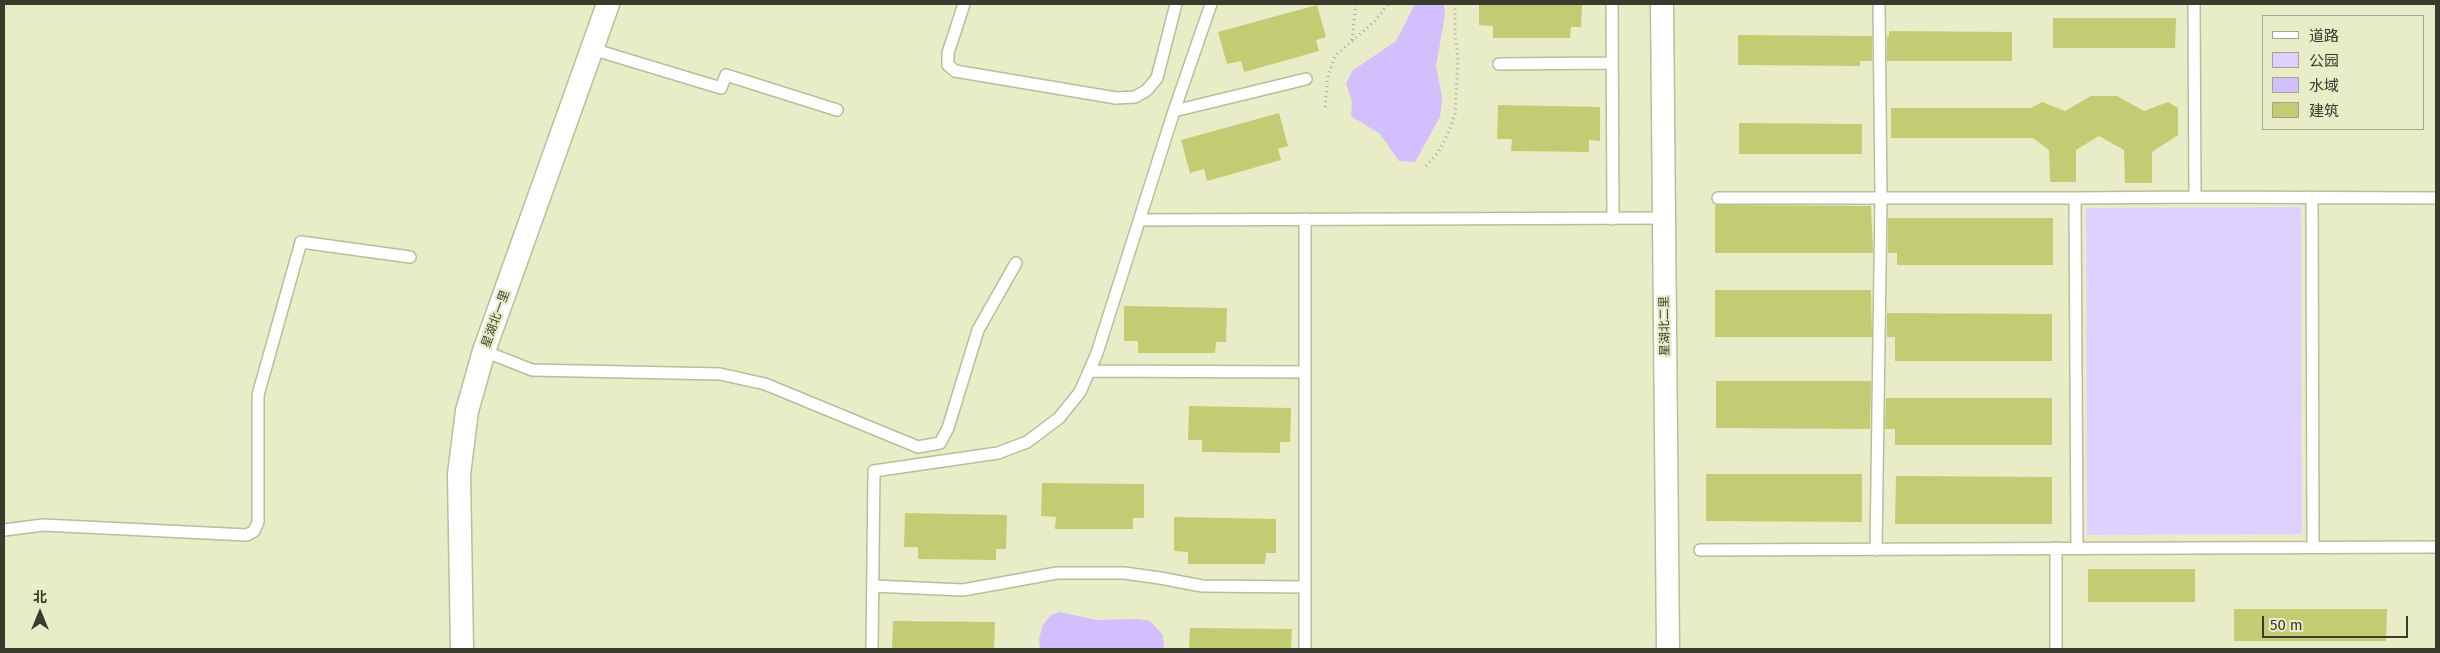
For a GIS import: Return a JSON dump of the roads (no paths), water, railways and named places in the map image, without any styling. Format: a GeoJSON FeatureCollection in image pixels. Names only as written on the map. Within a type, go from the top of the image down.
{"type":"FeatureCollection","features":[{"type":"Feature","properties":{"kind":"street","name":"星湖北一里"},"geometry":{"type":"LineString","coordinates":[[462,649],[459,474],[467,412],[484,351],[608,4]]}},
{"type":"Feature","properties":{"kind":"street","name":"星湖北二里"},"geometry":{"type":"LineString","coordinates":[[1662,4],[1668,649]]}},
{"type":"Feature","properties":{"kind":"lane"},"geometry":{"type":"LineString","coordinates":[[964,4],[948,53],[948,65],[955,72],[1116,98],[1135,97],[1148,90],[1157,78],[1176,4]]}},
{"type":"Feature","properties":{"kind":"lane"},"geometry":{"type":"LineString","coordinates":[[872,649],[874,471],[998,453],[1027,442],[1059,418],[1080,392],[1097,353],[1141,220],[1174,111],[1211,4]]}},
{"type":"Feature","properties":{"kind":"lane"},"geometry":{"type":"LineString","coordinates":[[1612,4],[1613,219]]}},
{"type":"Feature","properties":{"kind":"lane"},"geometry":{"type":"LineString","coordinates":[[1876,550],[1881,198],[1879,4]]}},
{"type":"Feature","properties":{"kind":"lane"},"geometry":{"type":"LineString","coordinates":[[2194,4],[2195,197]]}},
{"type":"Feature","properties":{"kind":"lane"},"geometry":{"type":"LineString","coordinates":[[592,49],[721,88],[726,75],[837,110]]}},
{"type":"Feature","properties":{"kind":"lane"},"geometry":{"type":"LineString","coordinates":[[1499,64],[1612,63]]}},
{"type":"Feature","properties":{"kind":"lane"},"geometry":{"type":"LineString","coordinates":[[1174,111],[1306,79]]}},
{"type":"Feature","properties":{"kind":"lane"},"geometry":{"type":"LineString","coordinates":[[2312,197],[2313,547]]}},
{"type":"Feature","properties":{"kind":"lane"},"geometry":{"type":"LineString","coordinates":[[1718,198],[2436,198]]}},
{"type":"Feature","properties":{"kind":"lane"},"geometry":{"type":"LineString","coordinates":[[2075,198],[2077,548]]}},
{"type":"Feature","properties":{"kind":"lane"},"geometry":{"type":"LineString","coordinates":[[1141,220],[1664,218]]}},
{"type":"Feature","properties":{"kind":"lane"},"geometry":{"type":"LineString","coordinates":[[1305,219],[1305,649]]}},
{"type":"Feature","properties":{"kind":"lane"},"geometry":{"type":"LineString","coordinates":[[4,530],[43,525],[247,535],[254,531],[258,522],[258,395],[301,242],[410,257]]}},
{"type":"Feature","properties":{"kind":"lane"},"geometry":{"type":"LineString","coordinates":[[484,351],[532,370],[720,374],[765,384],[918,447],[940,443],[948,428],[978,330],[1016,263]]}},
{"type":"Feature","properties":{"kind":"lane"},"geometry":{"type":"LineString","coordinates":[[1089,371],[1305,372]]}},
{"type":"Feature","properties":{"kind":"lane"},"geometry":{"type":"LineString","coordinates":[[1700,550],[2436,547]]}},
{"type":"Feature","properties":{"kind":"lane"},"geometry":{"type":"LineString","coordinates":[[2056,548],[2056,649]]}},
{"type":"Feature","properties":{"kind":"lane"},"geometry":{"type":"LineString","coordinates":[[873,586],[963,590],[1057,573],[1124,573],[1202,586],[1305,587]]}},
{"type":"Feature","properties":{"kind":"water"},"geometry":{"type":"Polygon","coordinates":[[[1415,4],[1444,4],[1445,15],[1436,66],[1442,97],[1440,117],[1415,162],[1399,161],[1380,134],[1351,116],[1352,101],[1346,84],[1352,71],[1396,41],[1415,4]]]}},
{"type":"Feature","properties":{"kind":"water"},"geometry":{"type":"Polygon","coordinates":[[[1060,612],[1096,620],[1136,619],[1150,621],[1163,635],[1164,649],[1040,649],[1039,639],[1043,625],[1051,615],[1060,612]]]}}]}
